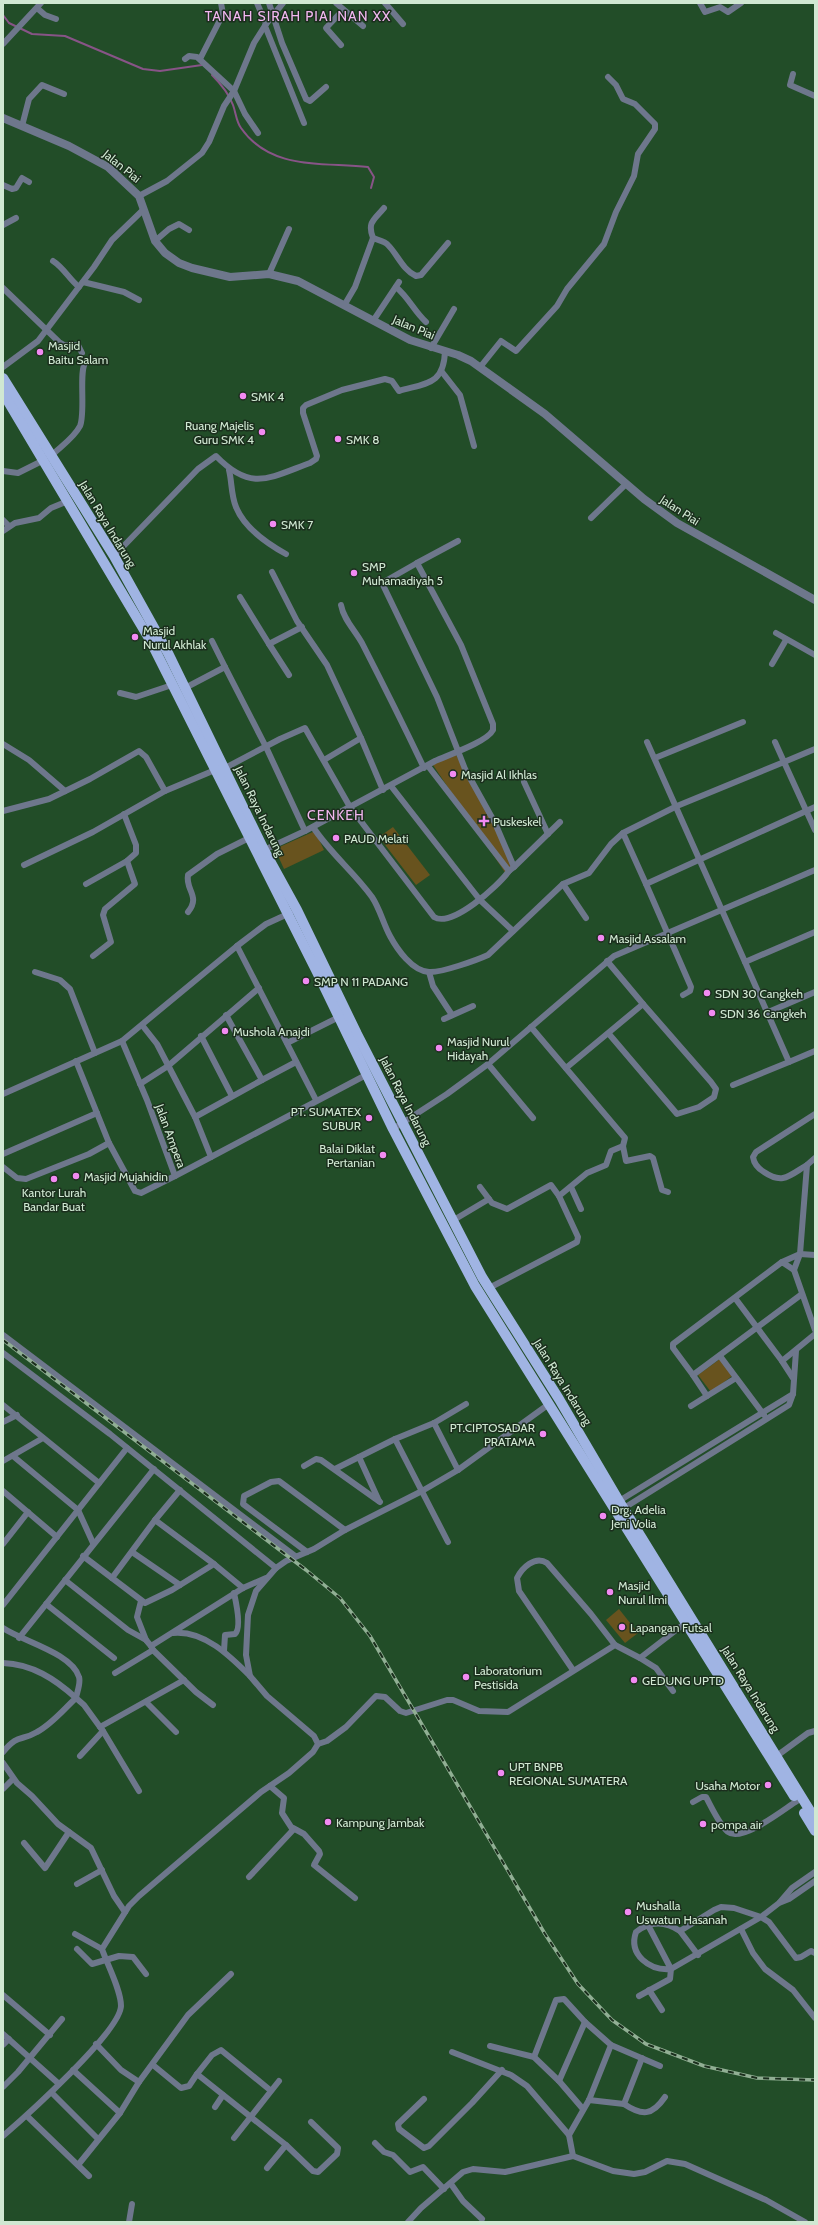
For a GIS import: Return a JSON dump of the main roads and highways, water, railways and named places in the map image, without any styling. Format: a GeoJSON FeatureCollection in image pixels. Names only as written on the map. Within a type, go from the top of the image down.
{"type":"FeatureCollection","features":[{"type":"Feature","properties":{"kind":"highway","name":"Jalan Raya Indarung"},"geometry":{"type":"LineString","coordinates":[[3,378],[30,430],[47,458],[114,556],[158,644],[172,685],[187,703],[245,820],[264,850],[297,910],[402,1123],[489,1288],[621,1504],[694,1631],[815,1819]]}},
{"type":"Feature","properties":{"kind":"highway","name":"Jalan Raya Indarung"},"geometry":{"type":"LineString","coordinates":[[3,394],[30,430]]}},
{"type":"Feature","properties":{"kind":"highway","name":"Jalan Raya Indarung"},"geometry":{"type":"LineString","coordinates":[[47,458],[68,501],[185,688],[187,703]]}},
{"type":"Feature","properties":{"kind":"highway","name":"Jalan Raya Indarung"},"geometry":{"type":"LineString","coordinates":[[245,820],[249,838],[287,915],[393,1129],[475,1286],[684,1624],[694,1631]]}},
{"type":"Feature","properties":{"kind":"highway"},"geometry":{"type":"LineString","coordinates":[[380,1102],[390,1097]]}},
{"type":"Feature","properties":{"kind":"highway","name":"Jalan Raya Indarung"},"geometry":{"type":"LineString","coordinates":[[779,1762],[797,1801],[815,1831]]}},
{"type":"Feature","properties":{"kind":"waterway"},"geometry":{"type":"LineString","coordinates":[[3,15],[9,23],[32,34],[65,36],[143,69],[160,71],[202,65]]}},
{"type":"Feature","properties":{"kind":"waterway"},"geometry":{"type":"LineString","coordinates":[[212,75],[227,93],[241,128],[253,142],[267,152],[299,162],[368,167],[374,177],[371,188]]}},
{"type":"Feature","properties":{"kind":"railway"},"geometry":{"type":"LineString","coordinates":[[3,1340],[306,1570],[340,1598],[370,1636],[545,1934],[578,1984],[612,2020],[646,2044],[704,2066],[757,2078],[815,2080]]}},
{"type":"Feature","properties":{"kind":"place","name":"Masjid Baitu Salam"},"geometry":{"type":"Point","coordinates":[40,352]}},
{"type":"Feature","properties":{"kind":"place","name":"SMK 4"},"geometry":{"type":"Point","coordinates":[243,396]}},
{"type":"Feature","properties":{"kind":"place","name":"Ruang Majelis Guru SMK 4"},"geometry":{"type":"Point","coordinates":[262,432]}},
{"type":"Feature","properties":{"kind":"place","name":"SMK 8"},"geometry":{"type":"Point","coordinates":[338,439]}},
{"type":"Feature","properties":{"kind":"place","name":"SMK 7"},"geometry":{"type":"Point","coordinates":[273,524]}},
{"type":"Feature","properties":{"kind":"place","name":"SMP Muhamadiyah 5"},"geometry":{"type":"Point","coordinates":[354,573]}},
{"type":"Feature","properties":{"kind":"place","name":"Masjid Nurul Akhlak"},"geometry":{"type":"Point","coordinates":[135,637]}},
{"type":"Feature","properties":{"kind":"place","name":"Masjid Al Ikhlas"},"geometry":{"type":"Point","coordinates":[453,774]}},
{"type":"Feature","properties":{"kind":"place","name":"Puskeskel"},"geometry":{"type":"Point","coordinates":[484,821]}},
{"type":"Feature","properties":{"kind":"place","name":"PAUD Melati"},"geometry":{"type":"Point","coordinates":[336,838]}},
{"type":"Feature","properties":{"kind":"place","name":"Masjid Assalam"},"geometry":{"type":"Point","coordinates":[601,938]}},
{"type":"Feature","properties":{"kind":"place","name":"SMP N 11 PADANG"},"geometry":{"type":"Point","coordinates":[306,981]}},
{"type":"Feature","properties":{"kind":"place","name":"SDN 30 Cangkeh"},"geometry":{"type":"Point","coordinates":[707,993]}},
{"type":"Feature","properties":{"kind":"place","name":"SDN 36 Cangkeh"},"geometry":{"type":"Point","coordinates":[712,1013]}},
{"type":"Feature","properties":{"kind":"place","name":"Mushola Anajdi"},"geometry":{"type":"Point","coordinates":[225,1031]}},
{"type":"Feature","properties":{"kind":"place","name":"Masjid Nurul Hidayah"},"geometry":{"type":"Point","coordinates":[439,1048]}},
{"type":"Feature","properties":{"kind":"place","name":"PT. SUMATEX SUBUR"},"geometry":{"type":"Point","coordinates":[369,1118]}},
{"type":"Feature","properties":{"kind":"place","name":"Balai Diklat Pertanian"},"geometry":{"type":"Point","coordinates":[383,1155]}},
{"type":"Feature","properties":{"kind":"place","name":"Masjid Mujahidin"},"geometry":{"type":"Point","coordinates":[76,1176]}},
{"type":"Feature","properties":{"kind":"place","name":"Kantor Lurah Bandar Buat"},"geometry":{"type":"Point","coordinates":[54,1179]}},
{"type":"Feature","properties":{"kind":"place","name":"PT.CIPTOSADAR PRATAMA"},"geometry":{"type":"Point","coordinates":[543,1434]}},
{"type":"Feature","properties":{"kind":"place","name":"Drg. Adelia Jeni Volia"},"geometry":{"type":"Point","coordinates":[603,1516]}},
{"type":"Feature","properties":{"kind":"place","name":"Masjid Nurul Ilmi"},"geometry":{"type":"Point","coordinates":[610,1592]}},
{"type":"Feature","properties":{"kind":"place","name":"Lapangan Futsal"},"geometry":{"type":"Point","coordinates":[622,1627]}},
{"type":"Feature","properties":{"kind":"place","name":"Laboratorium Pestisida"},"geometry":{"type":"Point","coordinates":[466,1677]}},
{"type":"Feature","properties":{"kind":"place","name":"GEDUNG UPTD"},"geometry":{"type":"Point","coordinates":[634,1680]}},
{"type":"Feature","properties":{"kind":"place","name":"UPT BNPB REGIONAL SUMATERA"},"geometry":{"type":"Point","coordinates":[501,1773]}},
{"type":"Feature","properties":{"kind":"place","name":"Usaha Motor"},"geometry":{"type":"Point","coordinates":[768,1785]}},
{"type":"Feature","properties":{"kind":"place","name":"Kampung Jambak"},"geometry":{"type":"Point","coordinates":[328,1822]}},
{"type":"Feature","properties":{"kind":"place","name":"pompa air"},"geometry":{"type":"Point","coordinates":[703,1824]}},
{"type":"Feature","properties":{"kind":"place","name":"Mushalla Uswatun Hasanah"},"geometry":{"type":"Point","coordinates":[628,1912]}},
{"type":"Feature","properties":{"kind":"district","name":"TANAH SIRAH PIAI NAN XX"},"geometry":{"type":"Point","coordinates":[298,16]}},
{"type":"Feature","properties":{"kind":"district","name":"CENKEH"},"geometry":{"type":"Point","coordinates":[336,815]}}]}
